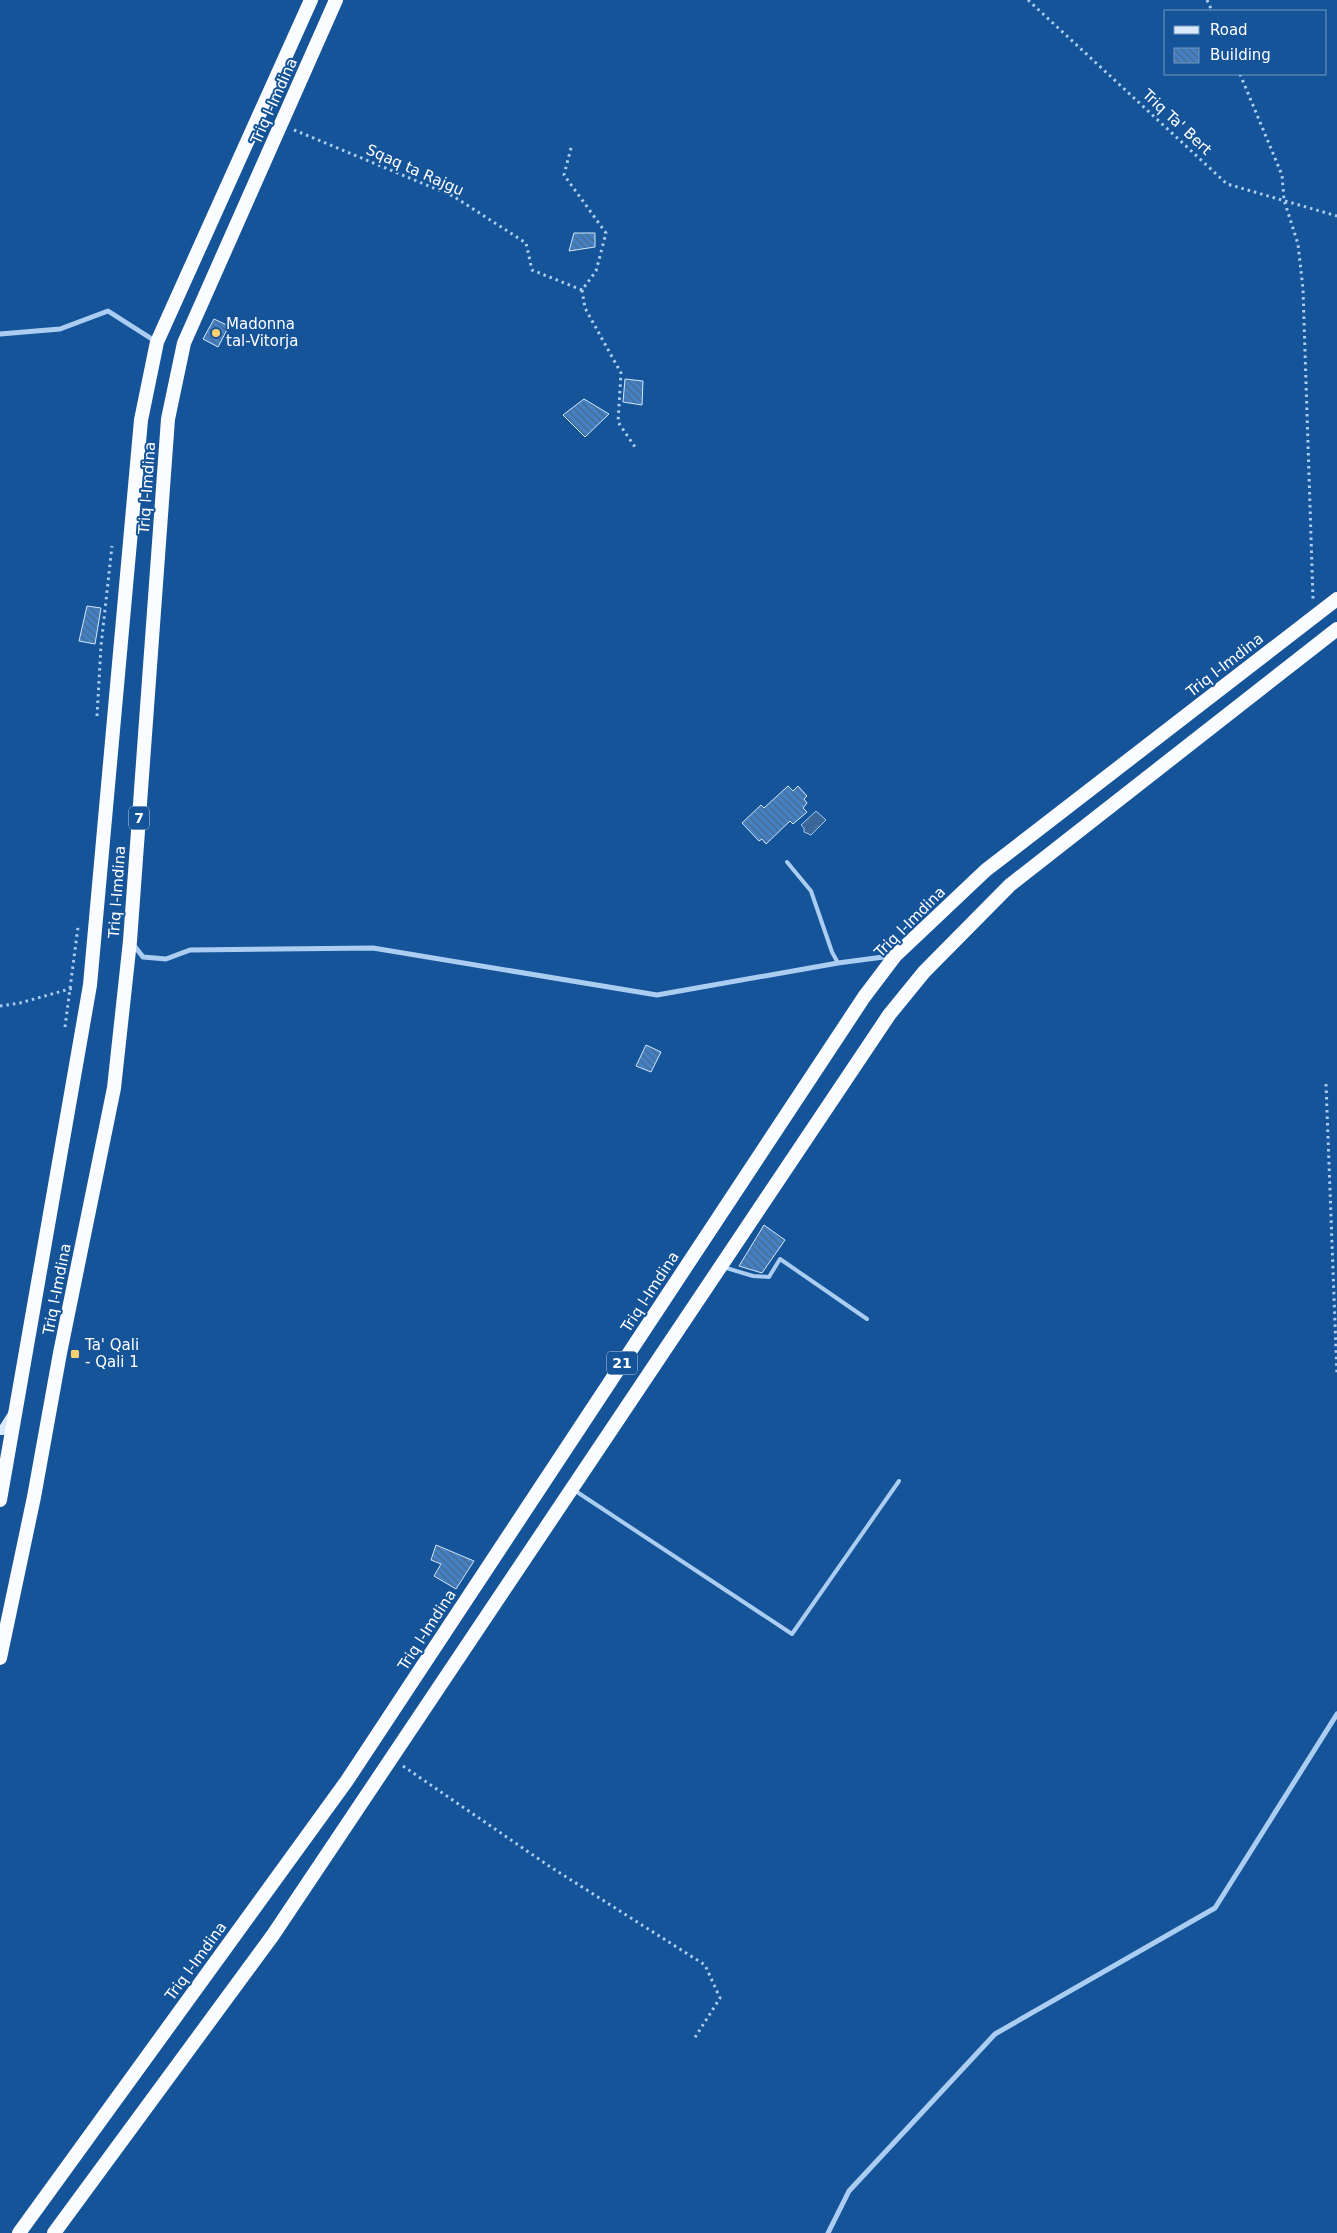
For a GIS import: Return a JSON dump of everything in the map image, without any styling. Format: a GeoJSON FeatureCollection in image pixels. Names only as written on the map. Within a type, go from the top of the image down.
{"type":"FeatureCollection","features":[{"type":"Feature","properties":{"kind":"highway","name":"Triq l-Imdina"},"geometry":{"type":"LineString","coordinates":[[0,1500],[2,1463],[18,1408],[90,985],[141,420],[157,342],[311,0]]}},
{"type":"Feature","properties":{"kind":"highway","name":"Triq l-Imdina"},"geometry":{"type":"LineString","coordinates":[[0,1658],[34,1497],[60,1353],[114,1088],[130,941],[168,419],[184,343],[222,253],[281,126],[336,0]]}},
{"type":"Feature","properties":{"kind":"highway","name":"Triq l-Imdina"},"geometry":{"type":"LineString","coordinates":[[20,2233],[346,1782],[859,1005],[895,956],[986,870],[1337,599]]}},
{"type":"Feature","properties":{"kind":"highway","name":"21"},"geometry":{"type":"LineString","coordinates":[[54,2233],[273,1935],[889,1015],[924,972],[1010,885],[1337,629]]}},
{"type":"Feature","properties":{"kind":"main road"},"geometry":{"type":"LineString","coordinates":[[0,1430],[3,1430],[18,1408]]}},
{"type":"Feature","properties":{"kind":"street"},"geometry":{"type":"LineString","coordinates":[[0,334],[60,329],[108,311],[157,342]]}},
{"type":"Feature","properties":{"kind":"street"},"geometry":{"type":"LineString","coordinates":[[130,941],[143,957],[166,959],[190,950],[373,948],[657,995],[838,963],[895,956]]}},
{"type":"Feature","properties":{"kind":"street"},"geometry":{"type":"LineString","coordinates":[[828,2233],[849,2191],[995,2034],[1215,1908],[1337,1714]]}},
{"type":"Feature","properties":{"kind":"lane"},"geometry":{"type":"LineString","coordinates":[[787,862],[811,891],[832,952],[838,963]]}},
{"type":"Feature","properties":{"kind":"lane"},"geometry":{"type":"LineString","coordinates":[[721,1266],[753,1276],[769,1277],[780,1259],[867,1318]]}},
{"type":"Feature","properties":{"kind":"lane"},"geometry":{"type":"LineString","coordinates":[[572,1488],[792,1634],[899,1480]]}},
{"type":"Feature","properties":{"kind":"path","name":"Triq Ta' Bert"},"geometry":{"type":"LineString","coordinates":[[1028,0],[1227,184],[1337,216]]}},
{"type":"Feature","properties":{"kind":"path"},"geometry":{"type":"LineString","coordinates":[[1240,75],[1282,174],[1284,200],[1298,244],[1303,290],[1315,616]]}},
{"type":"Feature","properties":{"kind":"path","name":"Sqaq ta Rajgu"},"geometry":{"type":"LineString","coordinates":[[281,126],[453,196],[526,242],[532,270],[582,290]]}},
{"type":"Feature","properties":{"kind":"path"},"geometry":{"type":"LineString","coordinates":[[572,144],[564,175],[606,233],[596,271],[582,290],[585,308],[621,373],[618,422],[635,447]]}},
{"type":"Feature","properties":{"kind":"path"},"geometry":{"type":"LineString","coordinates":[[0,1006],[20,1003],[90,985]]}},
{"type":"Feature","properties":{"kind":"path"},"geometry":{"type":"LineString","coordinates":[[1326,1084],[1337,1376]]}},
{"type":"Feature","properties":{"kind":"path"},"geometry":{"type":"LineString","coordinates":[[392,1758],[549,1866],[705,1965],[720,1998],[694,2039]]}},
{"type":"Feature","properties":{"kind":"water"},"geometry":{"type":"Polygon","coordinates":[[[816,811],[826,820],[811,835],[804,832],[804,828],[801,825],[816,811]]]}},
{"type":"Feature","properties":{"kind":"building"},"geometry":{"type":"Polygon","coordinates":[[[574,233],[595,233],[595,247],[569,251],[574,233]]]}},
{"type":"Feature","properties":{"kind":"building","name":"Madonna tal-Vitorja"},"geometry":{"type":"Polygon","coordinates":[[[214,319],[229,326],[218,347],[203,339],[214,319]]]}},
{"type":"Feature","properties":{"kind":"building"},"geometry":{"type":"Polygon","coordinates":[[[625,379],[643,381],[642,405],[623,402],[625,379]]]}},
{"type":"Feature","properties":{"kind":"building"},"geometry":{"type":"Polygon","coordinates":[[[584,399],[609,414],[585,437],[563,415],[584,399]]]}},
{"type":"Feature","properties":{"kind":"building"},"geometry":{"type":"Polygon","coordinates":[[[87,606],[101,608],[95,644],[79,641],[87,606]]]}},
{"type":"Feature","properties":{"kind":"building"},"geometry":{"type":"Polygon","coordinates":[[[788,786],[793,791],[798,786],[807,796],[804,799],[807,803],[803,808],[807,812],[793,824],[790,821],[766,844],[762,839],[759,841],[742,823],[761,805],[764,808],[788,786]]]}},
{"type":"Feature","properties":{"kind":"building"},"geometry":{"type":"Polygon","coordinates":[[[646,1045],[661,1052],[651,1072],[636,1066],[646,1045]]]}},
{"type":"Feature","properties":{"kind":"building"},"geometry":{"type":"Polygon","coordinates":[[[764,1225],[785,1240],[762,1273],[739,1266],[764,1225]]]}},
{"type":"Feature","properties":{"kind":"building"},"geometry":{"type":"Polygon","coordinates":[[[436,1545],[474,1561],[456,1589],[434,1576],[441,1564],[431,1560],[436,1545]]]}},
{"type":"Feature","properties":{"kind":"place","name":"Madonna tal-Vitorja"},"geometry":{"type":"Point","coordinates":[216,333]}},
{"type":"Feature","properties":{"kind":"place","name":"Ta' Qali - Qali 1"},"geometry":{"type":"Point","coordinates":[75,1354]}}]}
